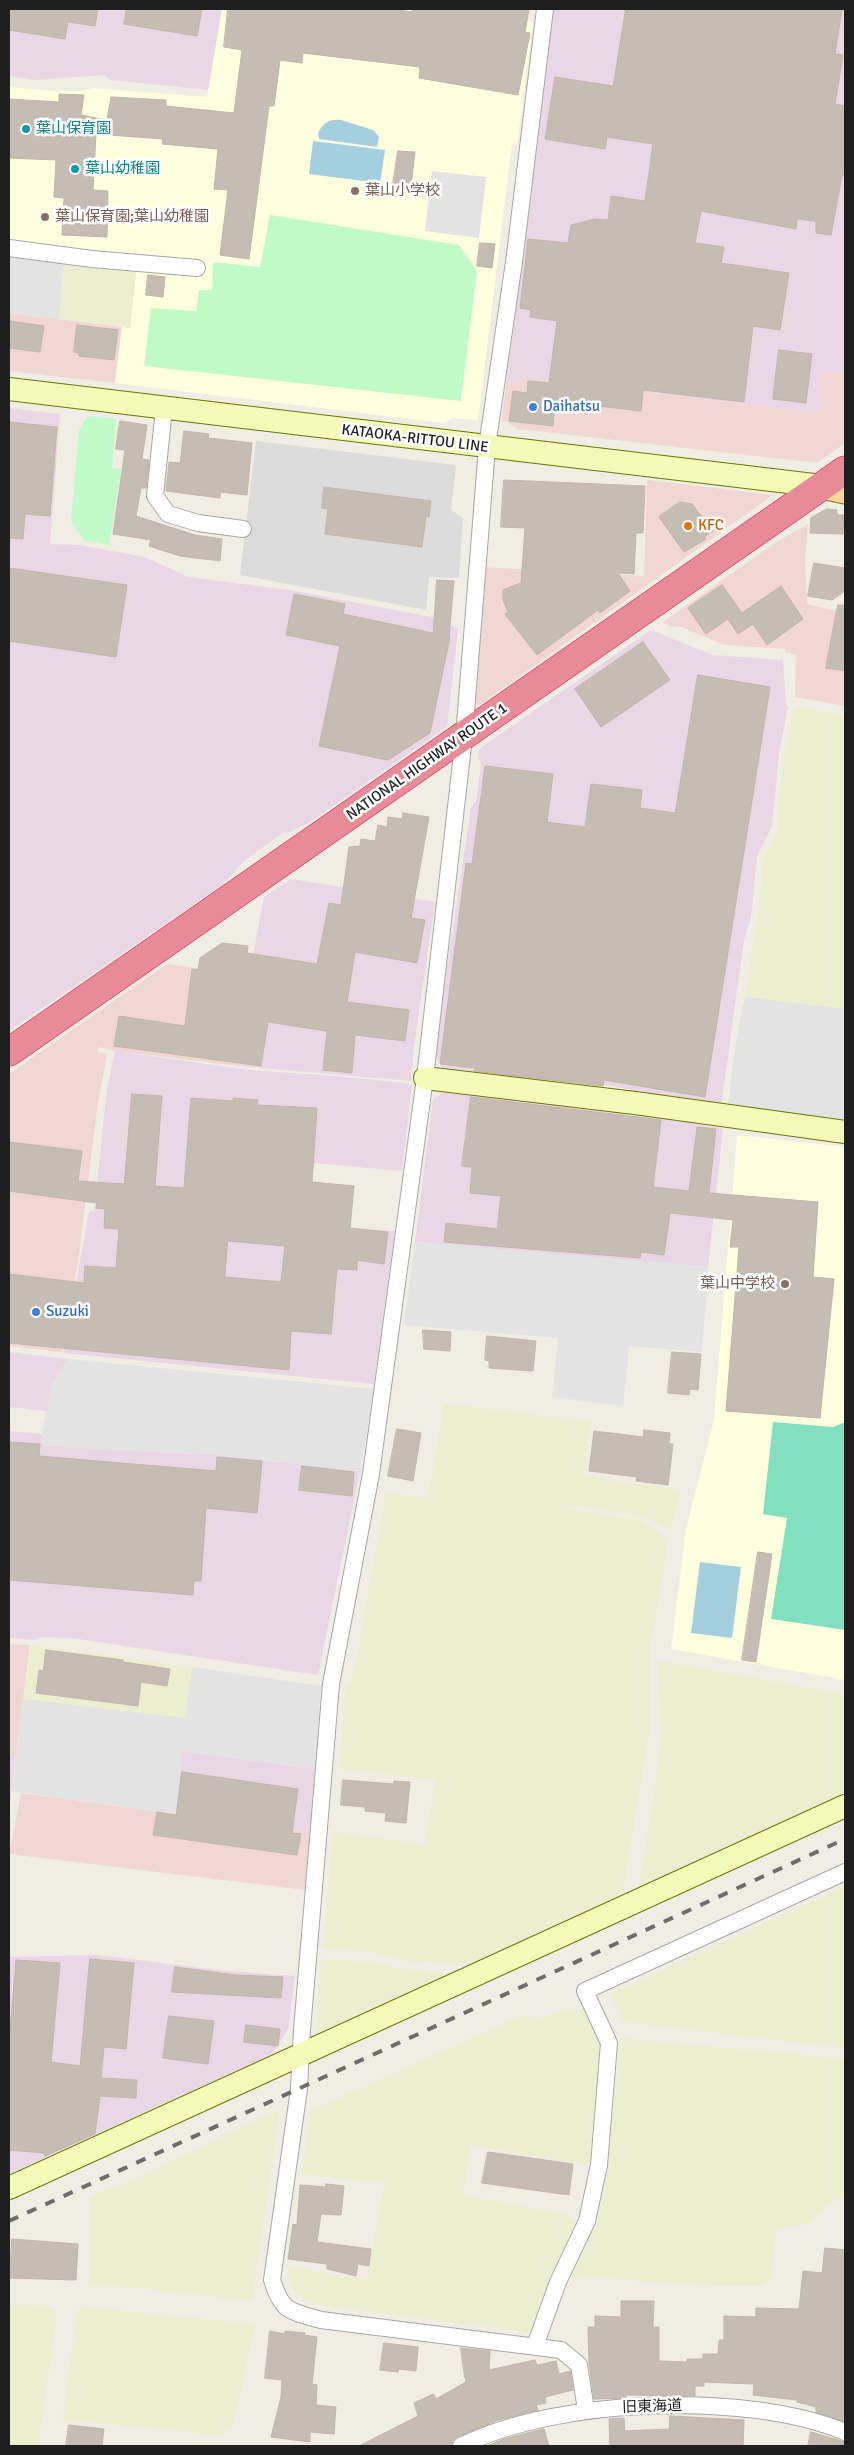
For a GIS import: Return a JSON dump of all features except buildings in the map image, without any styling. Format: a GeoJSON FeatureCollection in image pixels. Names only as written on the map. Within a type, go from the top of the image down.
{"type":"FeatureCollection","features":[{"type":"Feature","properties":{"kind":"highway","name":"NATIONAL HIGHWAY ROUTE 1"},"geometry":{"type":"LineString","coordinates":[[9,1052],[464,737],[834,489],[845,470]]}},
{"type":"Feature","properties":{"kind":"street"},"geometry":{"type":"LineString","coordinates":[[545,9],[514,262],[488,447],[464,737],[425,1078],[371,1474],[331,1684],[300,2055],[299,2089],[272,2280],[278,2302],[296,2313],[320,2320],[561,2350],[579,2365],[586,2410]]}},
{"type":"Feature","properties":{"kind":"street"},"geometry":{"type":"LineString","coordinates":[[9,248],[92,259],[198,268]]}},
{"type":"Feature","properties":{"kind":"street","name":"KATAOKA-RITTOU LINE"},"geometry":{"type":"LineString","coordinates":[[9,389],[834,489]]}},
{"type":"Feature","properties":{"kind":"street"},"geometry":{"type":"LineString","coordinates":[[164,408],[155,496],[168,514],[198,524],[243,529]]}},
{"type":"Feature","properties":{"kind":"street"},"geometry":{"type":"LineString","coordinates":[[425,1078],[845,1132]]}},
{"type":"Feature","properties":{"kind":"street"},"geometry":{"type":"LineString","coordinates":[[9,2188],[845,1806]]}},
{"type":"Feature","properties":{"kind":"street"},"geometry":{"type":"LineString","coordinates":[[535,2346],[558,2282],[587,2221],[598,2165],[609,2042],[585,1991],[845,1872]]}},
{"type":"Feature","properties":{"kind":"street","name":"旧東海道"},"geometry":{"type":"LineString","coordinates":[[461,2446],[534,2421],[586,2410],[651,2404],[712,2406],[787,2415],[845,2432]]}},
{"type":"Feature","properties":{"kind":"shaded area"},"geometry":{"type":"Polygon","coordinates":[[[9,9],[222,9],[209,90],[109,80],[104,75],[35,80],[9,76],[9,9]]]}},
{"type":"Feature","properties":{"kind":"shaded area","name":"葉山小学校"},"geometry":{"type":"Polygon","coordinates":[[[222,9],[458,9],[533,22],[517,145],[512,144],[478,420],[453,418],[444,423],[115,383],[122,327],[130,328],[136,272],[197,276],[9,242],[9,87],[53,91],[83,91],[93,88],[207,97],[222,9]]]}},
{"type":"Feature","properties":{"kind":"shaded area"},"geometry":{"type":"Polygon","coordinates":[[[553,9],[845,9],[845,374],[824,371],[819,391],[823,392],[818,413],[529,378],[506,385],[553,9]]]}},
{"type":"Feature","properties":{"kind":"shaded area"},"geometry":{"type":"Polygon","coordinates":[[[432,171],[486,177],[479,238],[425,231],[432,171]]]}},
{"type":"Feature","properties":{"kind":"shaded area"},"geometry":{"type":"Polygon","coordinates":[[[9,255],[64,262],[59,319],[9,313],[9,255]]]}},
{"type":"Feature","properties":{"kind":"shaded area"},"geometry":{"type":"Polygon","coordinates":[[[64,265],[136,272],[130,328],[59,319],[64,265]]]}},
{"type":"Feature","properties":{"kind":"shaded area"},"geometry":{"type":"Polygon","coordinates":[[[9,313],[122,327],[115,383],[9,371],[9,313]]]}},
{"type":"Feature","properties":{"kind":"shaded area"},"geometry":{"type":"Polygon","coordinates":[[[824,371],[845,374],[845,443],[817,463],[518,429],[502,420],[506,385],[529,378],[818,413],[823,392],[818,391],[824,371]]]}},
{"type":"Feature","properties":{"kind":"shaded area"},"geometry":{"type":"Polygon","coordinates":[[[9,408],[60,414],[50,544],[79,545],[145,557],[188,577],[289,590],[437,618],[458,629],[447,727],[307,824],[287,833],[284,832],[245,860],[223,884],[9,1031],[9,408]]]}},
{"type":"Feature","properties":{"kind":"shaded area"},"geometry":{"type":"Polygon","coordinates":[[[256,441],[456,465],[451,510],[463,518],[459,578],[429,577],[426,610],[240,575],[256,441]]]}},
{"type":"Feature","properties":{"kind":"shaded area"},"geometry":{"type":"Polygon","coordinates":[[[647,480],[773,495],[478,706],[474,701],[482,567],[644,576],[647,480]]]}},
{"type":"Feature","properties":{"kind":"shaded area"},"geometry":{"type":"Polygon","coordinates":[[[808,524],[805,560],[807,604],[845,613],[845,706],[795,697],[796,655],[785,652],[785,649],[724,645],[681,627],[670,626],[663,622],[775,543],[808,524]]]}},
{"type":"Feature","properties":{"kind":"shaded area"},"geometry":{"type":"Polygon","coordinates":[[[651,630],[713,655],[783,660],[786,705],[788,706],[779,754],[772,826],[757,857],[751,917],[744,940],[721,1107],[606,1085],[445,1072],[434,1054],[471,808],[476,801],[481,764],[478,758],[479,749],[651,630]]]}},
{"type":"Feature","properties":{"kind":"shaded area"},"geometry":{"type":"Polygon","coordinates":[[[795,706],[845,716],[845,1009],[746,997],[749,966],[759,911],[763,859],[778,829],[777,807],[785,748],[795,706]]]}},
{"type":"Feature","properties":{"kind":"shaded area"},"geometry":{"type":"Polygon","coordinates":[[[291,879],[435,902],[414,1046],[411,1081],[239,1066],[248,982],[264,897],[291,879]]]}},
{"type":"Feature","properties":{"kind":"shaded area"},"geometry":{"type":"Polygon","coordinates":[[[167,964],[232,973],[248,985],[239,1066],[115,1051],[98,1047],[98,1052],[107,1054],[98,1103],[78,1263],[61,1352],[9,1346],[9,1074],[167,964]]]}},
{"type":"Feature","properties":{"kind":"shaded area"},"geometry":{"type":"Polygon","coordinates":[[[746,997],[845,1009],[845,1122],[728,1107],[734,1054],[746,997]]]}},
{"type":"Feature","properties":{"kind":"shaded area"},"geometry":{"type":"Polygon","coordinates":[[[115,1051],[249,1070],[412,1084],[402,1171],[258,1158],[253,1222],[395,1231],[374,1384],[63,1353],[89,1212],[94,1211],[107,1089],[115,1051]]]}},
{"type":"Feature","properties":{"kind":"shaded area"},"geometry":{"type":"Polygon","coordinates":[[[442,1093],[587,1103],[723,1129],[708,1267],[415,1242],[433,1099],[442,1093]]]}},
{"type":"Feature","properties":{"kind":"shaded area","name":"葉山中学校"},"geometry":{"type":"Polygon","coordinates":[[[737,1135],[845,1147],[845,1680],[671,1649],[686,1528],[714,1420],[737,1135]]]}},
{"type":"Feature","properties":{"kind":"shaded area"},"geometry":{"type":"Polygon","coordinates":[[[415,1242],[708,1267],[702,1352],[629,1346],[623,1406],[552,1397],[558,1338],[404,1325],[415,1242]]]}},
{"type":"Feature","properties":{"kind":"shaded area"},"geometry":{"type":"Polygon","coordinates":[[[9,1352],[68,1359],[52,1383],[47,1411],[9,1407],[9,1352]]]}},
{"type":"Feature","properties":{"kind":"shaded area"},"geometry":{"type":"Polygon","coordinates":[[[68,1359],[374,1389],[360,1471],[216,1455],[43,1446],[42,1433],[52,1383],[68,1359]]]}},
{"type":"Feature","properties":{"kind":"shaded area"},"geometry":{"type":"Polygon","coordinates":[[[444,1404],[591,1421],[584,1476],[681,1490],[670,1531],[652,1520],[627,1514],[585,1507],[554,1508],[605,1514],[641,1521],[656,1530],[666,1540],[666,1558],[650,1648],[650,1730],[623,1897],[477,1964],[404,1961],[373,1952],[323,1949],[333,1832],[425,1845],[435,1780],[339,1768],[346,1686],[351,1681],[355,1667],[386,1493],[428,1498],[444,1404]]]}},
{"type":"Feature","properties":{"kind":"shaded area"},"geometry":{"type":"Polygon","coordinates":[[[9,1431],[42,1434],[43,1446],[216,1455],[360,1471],[318,1675],[78,1639],[43,1637],[34,1640],[9,1638],[9,1431]]]}},
{"type":"Feature","properties":{"kind":"shaded area"},"geometry":{"type":"Polygon","coordinates":[[[9,1644],[30,1645],[16,1754],[9,1754],[9,1644]]]}},
{"type":"Feature","properties":{"kind":"shaded area"},"geometry":{"type":"Polygon","coordinates":[[[30,1645],[192,1667],[185,1719],[23,1699],[30,1645]]]}},
{"type":"Feature","properties":{"kind":"shaded area"},"geometry":{"type":"Polygon","coordinates":[[[662,1661],[845,1695],[845,1795],[638,1889],[655,1788],[661,1729],[657,1665],[662,1661]]]}},
{"type":"Feature","properties":{"kind":"shaded area"},"geometry":{"type":"Polygon","coordinates":[[[192,1667],[321,1686],[315,1769],[182,1751],[175,1814],[12,1791],[23,1699],[185,1718],[192,1667]]]}},
{"type":"Feature","properties":{"kind":"shaded area"},"geometry":{"type":"Polygon","coordinates":[[[182,1751],[315,1769],[311,1832],[175,1814],[182,1751]]]}},
{"type":"Feature","properties":{"kind":"shaded area"},"geometry":{"type":"Polygon","coordinates":[[[9,1754],[16,1754],[9,1811],[9,1754]]]}},
{"type":"Feature","properties":{"kind":"shaded area"},"geometry":{"type":"Polygon","coordinates":[[[21,1793],[311,1832],[306,1890],[9,1854],[21,1793]]]}},
{"type":"Feature","properties":{"kind":"shaded area"},"geometry":{"type":"Polygon","coordinates":[[[845,1886],[845,2048],[623,2022],[610,1994],[845,1886]]]}},
{"type":"Feature","properties":{"kind":"shaded area"},"geometry":{"type":"Polygon","coordinates":[[[97,1955],[226,1971],[295,1976],[288,2029],[272,2054],[9,2174],[9,1957],[97,1955]]]}},
{"type":"Feature","properties":{"kind":"shaded area"},"geometry":{"type":"Polygon","coordinates":[[[321,1959],[370,1962],[397,1968],[452,1975],[315,2038],[321,1959]]]}},
{"type":"Feature","properties":{"kind":"shaded area"},"geometry":{"type":"Polygon","coordinates":[[[570,2009],[584,2010],[602,2046],[590,2165],[470,2145],[463,2196],[568,2214],[578,2228],[553,2272],[532,2333],[324,2306],[302,2299],[290,2285],[287,2267],[367,2280],[384,2183],[301,2174],[311,2111],[521,2016],[540,2018],[570,2009]]]}},
{"type":"Feature","properties":{"kind":"shaded area"},"geometry":{"type":"Polygon","coordinates":[[[621,2038],[845,2059],[845,2192],[807,2224],[776,2230],[772,2277],[762,2286],[714,2286],[572,2276],[572,2270],[598,2220],[607,2170],[621,2038]]]}},
{"type":"Feature","properties":{"kind":"shaded area"},"geometry":{"type":"Polygon","coordinates":[[[280,2109],[252,2301],[139,2288],[89,2285],[89,2197],[134,2179],[280,2109]]]}},
{"type":"Feature","properties":{"kind":"shaded area"},"geometry":{"type":"Polygon","coordinates":[[[9,2304],[48,2306],[57,2315],[38,2446],[9,2446],[9,2304]]]}},
{"type":"Feature","properties":{"kind":"shaded area"},"geometry":{"type":"Polygon","coordinates":[[[82,2307],[256,2324],[232,2428],[222,2435],[62,2420],[77,2312],[82,2307]]]}},
{"type":"Feature","properties":{"kind":"green space"},"geometry":{"type":"Polygon","coordinates":[[[270,215],[459,245],[477,271],[461,401],[144,366],[151,308],[196,311],[199,290],[212,290],[213,262],[260,267],[270,215]]]}},
{"type":"Feature","properties":{"kind":"green space"},"geometry":{"type":"Polygon","coordinates":[[[88,416],[116,419],[112,468],[121,469],[109,545],[84,540],[71,521],[79,430],[88,416]]]}},
{"type":"Feature","properties":{"kind":"green space"},"geometry":{"type":"Polygon","coordinates":[[[773,1422],[833,1427],[845,1422],[845,1630],[771,1619],[787,1518],[763,1514],[773,1422]]]}},
{"type":"Feature","properties":{"kind":"water"},"geometry":{"type":"Polygon","coordinates":[[[333,120],[341,120],[373,130],[379,137],[377,147],[319,139],[318,133],[324,124],[333,120]]]}},
{"type":"Feature","properties":{"kind":"water"},"geometry":{"type":"Polygon","coordinates":[[[313,141],[385,150],[380,183],[309,174],[313,141]]]}},
{"type":"Feature","properties":{"kind":"water"},"geometry":{"type":"Polygon","coordinates":[[[700,1562],[741,1567],[732,1638],[691,1633],[700,1562]]]}},
{"type":"Feature","properties":{"kind":"railway"},"geometry":{"type":"LineString","coordinates":[[9,2221],[845,1839]]}},
{"type":"Feature","properties":{"kind":"place","name":"葉山保育園"},"geometry":{"type":"Point","coordinates":[26,129]}},
{"type":"Feature","properties":{"kind":"place","name":"葉山幼稚園"},"geometry":{"type":"Point","coordinates":[75,169]}},
{"type":"Feature","properties":{"kind":"place","name":"葉山小学校"},"geometry":{"type":"Point","coordinates":[355,191]}},
{"type":"Feature","properties":{"kind":"place","name":"葉山保育園;葉山幼稚園"},"geometry":{"type":"Point","coordinates":[45,217]}},
{"type":"Feature","properties":{"kind":"place","name":"Daihatsu"},"geometry":{"type":"Point","coordinates":[533,407]}},
{"type":"Feature","properties":{"kind":"place","name":"KFC"},"geometry":{"type":"Point","coordinates":[688,526]}},
{"type":"Feature","properties":{"kind":"place","name":"葉山中学校"},"geometry":{"type":"Point","coordinates":[785,1284]}},
{"type":"Feature","properties":{"kind":"place","name":"Suzuki"},"geometry":{"type":"Point","coordinates":[36,1312]}}]}
